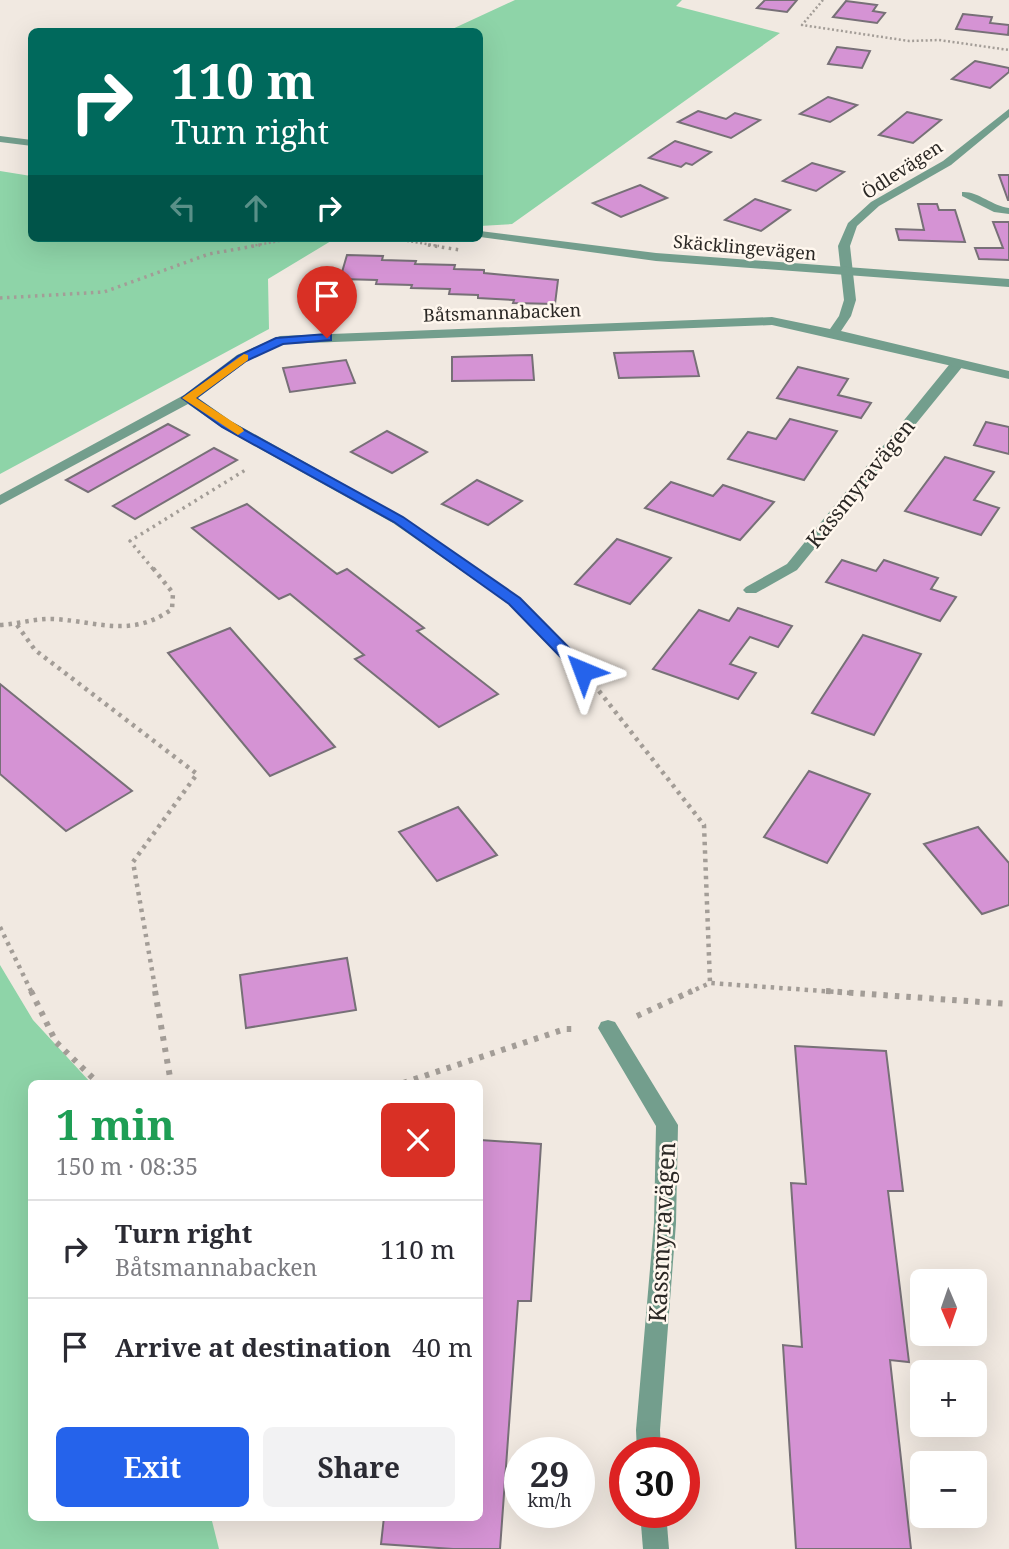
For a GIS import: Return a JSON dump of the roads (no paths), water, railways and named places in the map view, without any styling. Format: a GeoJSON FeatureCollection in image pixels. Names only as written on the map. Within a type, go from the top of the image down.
{"type":"FeatureCollection","features":[{"type":"Feature","properties":{"kind":"street","name":"Ödlevägen"},"geometry":{"type":"LineString","coordinates":[[847,273],[844,246],[852,226],[876,204],[947,163],[1009,112]]}},
{"type":"Feature","properties":{"kind":"street"},"geometry":{"type":"LineString","coordinates":[[0,139],[28,142]]}},
{"type":"Feature","properties":{"kind":"street"},"geometry":{"type":"LineString","coordinates":[[966,194],[998,210],[1009,211]]}},
{"type":"Feature","properties":{"kind":"street","name":"Skäcklingevägen"},"geometry":{"type":"LineString","coordinates":[[483,234],[656,257],[1009,283]]}},
{"type":"Feature","properties":{"kind":"street"},"geometry":{"type":"LineString","coordinates":[[847,273],[850,300],[845,316],[833,333],[1009,375]]}},
{"type":"Feature","properties":{"kind":"street","name":"Båtsmannabacken"},"geometry":{"type":"LineString","coordinates":[[0,501],[188,398],[242,358],[280,340],[772,321],[833,333]]}},
{"type":"Feature","properties":{"kind":"street","name":"Kassmyravägen"},"geometry":{"type":"LineString","coordinates":[[751,590],[792,567],[958,363]]}},
{"type":"Feature","properties":{"kind":"street"},"geometry":{"type":"LineString","coordinates":[[188,398],[226,424],[398,520],[504,593],[583,671]]}},
{"type":"Feature","properties":{"kind":"street","name":"Kassmyravägen"},"geometry":{"type":"LineString","coordinates":[[608,1028],[667,1125],[665,1223],[648,1437]]}},
{"type":"Feature","properties":{"kind":"street"},"geometry":{"type":"LineString","coordinates":[[654,1528],[656,1549]]}}]}
